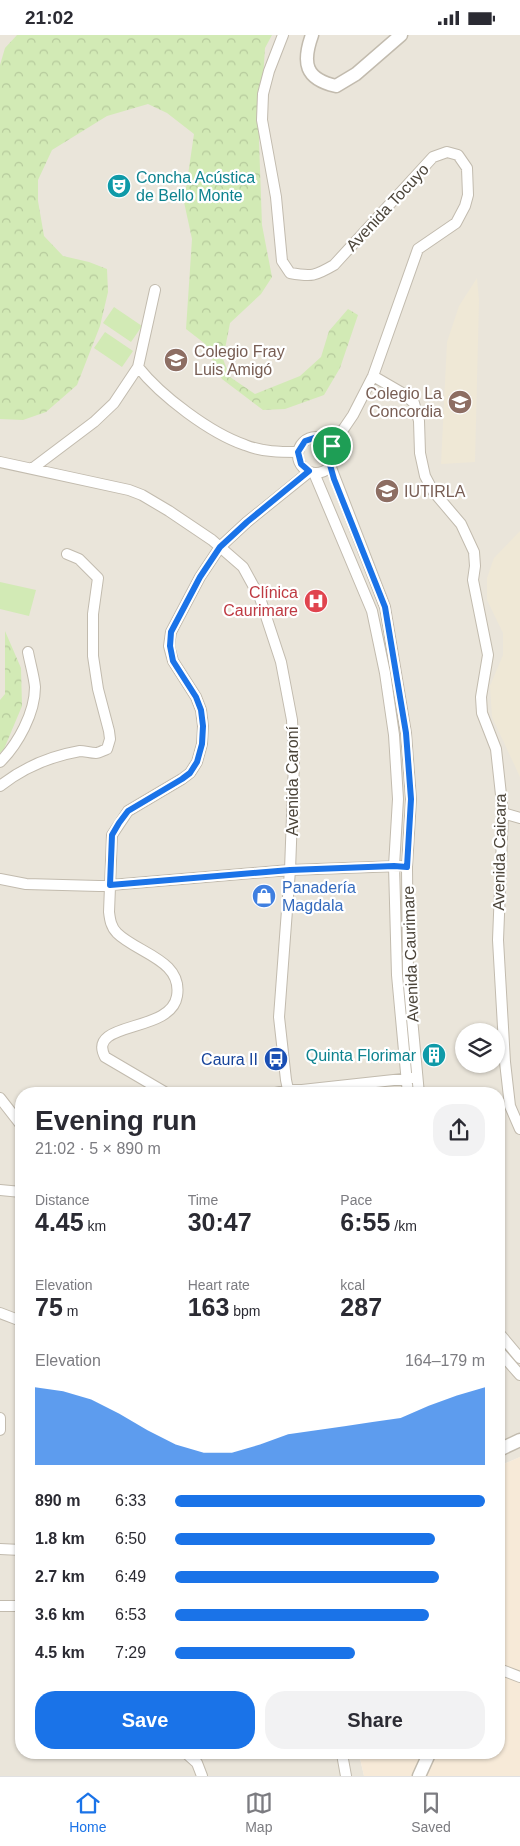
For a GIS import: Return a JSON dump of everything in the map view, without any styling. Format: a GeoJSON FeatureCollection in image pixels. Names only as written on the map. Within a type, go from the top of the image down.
{"type":"FeatureCollection","features":[{"type":"Feature","properties":{"kind":"street","name":"Avenida Tocuyo"},"geometry":{"type":"LineString","coordinates":[[283,35],[269,71],[263,94],[262,120],[276,197],[282,261],[290,273],[307,276],[319,273],[334,265],[433,157],[448,152],[458,155],[467,168],[468,195],[465,206],[456,223],[418,249],[373,376],[353,415],[332,446]]}},
{"type":"Feature","properties":{"kind":"street"},"geometry":{"type":"LineString","coordinates":[[312,35],[306,52],[312,75],[321,83],[336,86],[356,74],[401,35]]}},
{"type":"Feature","properties":{"kind":"street"},"geometry":{"type":"LineString","coordinates":[[34,468],[94,422],[114,403],[138,367],[155,291]]}},
{"type":"Feature","properties":{"kind":"street"},"geometry":{"type":"LineString","coordinates":[[138,367],[149,380],[194,417],[220,432],[245,445],[273,452],[298,452]]}},
{"type":"Feature","properties":{"kind":"street","name":"Avenida Caicara"},"geometry":{"type":"LineString","coordinates":[[373,376],[404,394],[414,403],[419,421],[420,453],[424,476],[433,491],[461,524],[474,552],[473,580],[488,655],[481,697],[482,713],[496,749],[503,813],[498,940],[505,1062],[510,1105],[520,1129]]}},
{"type":"Feature","properties":{"kind":"street"},"geometry":{"type":"LineString","coordinates":[[310,438],[323,439],[332,446],[334,453],[330,465],[322,473],[312,472],[301,464],[298,452],[305,441],[310,438]]}},
{"type":"Feature","properties":{"kind":"street","name":"Avenida Caroní"},"geometry":{"type":"LineString","coordinates":[[0,462],[129,490],[142,495],[169,511],[220,547],[243,567],[252,582],[271,628],[286,685],[292,719],[294,762],[290,870],[278,1017],[288,1087]]}},
{"type":"Feature","properties":{"kind":"street","name":"Avenida Caurimare"},"geometry":{"type":"LineString","coordinates":[[330,465],[385,607],[406,733],[411,799],[407,867],[408,975],[419,1087]]}},
{"type":"Feature","properties":{"kind":"street"},"geometry":{"type":"LineString","coordinates":[[156,1087],[105,1057],[102,1050],[103,1042],[108,1036],[122,1029],[138,1026],[165,1015],[173,1006],[177,996],[176,983],[171,971],[157,958],[130,943],[117,933],[111,924],[109,912],[112,835],[128,811],[182,779],[190,773],[197,762],[202,744],[203,726],[201,710],[196,697],[173,661],[170,639],[171,632],[200,577],[220,547],[247,522],[312,472]]}},
{"type":"Feature","properties":{"kind":"street","name":"Avenida Caurimare"},"geometry":{"type":"LineString","coordinates":[[312,472],[372,611],[394,735],[398,799],[394,866],[397,975],[407,1087]]}},
{"type":"Feature","properties":{"kind":"street"},"geometry":{"type":"LineString","coordinates":[[0,786],[28,768],[51,758],[83,751],[96,753],[107,749],[110,739],[98,689],[93,656],[93,613],[98,578],[79,559],[67,554]]}},
{"type":"Feature","properties":{"kind":"street"},"geometry":{"type":"LineString","coordinates":[[0,761],[16,741],[32,707],[35,687],[28,652]]}},
{"type":"Feature","properties":{"kind":"street"},"geometry":{"type":"LineString","coordinates":[[503,813],[520,818]]}},
{"type":"Feature","properties":{"kind":"street"},"geometry":{"type":"LineString","coordinates":[[0,879],[26,884],[110,885],[290,870],[407,867]]}},
{"type":"Feature","properties":{"kind":"street"},"geometry":{"type":"LineString","coordinates":[[330,1087],[418,1077]]}},
{"type":"Feature","properties":{"kind":"street"},"geometry":{"type":"LineString","coordinates":[[0,1098],[15,1117]]}},
{"type":"Feature","properties":{"kind":"street"},"geometry":{"type":"LineString","coordinates":[[0,1190],[15,1191]]}},
{"type":"Feature","properties":{"kind":"street"},"geometry":{"type":"LineString","coordinates":[[0,1313],[15,1319]]}},
{"type":"Feature","properties":{"kind":"street"},"geometry":{"type":"LineString","coordinates":[[505,1340],[519,1357]]}},
{"type":"Feature","properties":{"kind":"street"},"geometry":{"type":"LineString","coordinates":[[505,1358],[520,1375]]}},
{"type":"Feature","properties":{"kind":"street"},"geometry":{"type":"LineString","coordinates":[[0,1418],[0,1431]]}},
{"type":"Feature","properties":{"kind":"street"},"geometry":{"type":"LineString","coordinates":[[505,1447],[520,1440]]}},
{"type":"Feature","properties":{"kind":"street"},"geometry":{"type":"LineString","coordinates":[[0,1549],[15,1550]]}},
{"type":"Feature","properties":{"kind":"street"},"geometry":{"type":"LineString","coordinates":[[0,1606],[15,1606]]}},
{"type":"Feature","properties":{"kind":"street"},"geometry":{"type":"LineString","coordinates":[[505,1671],[520,1677]]}},
{"type":"Feature","properties":{"kind":"street"},"geometry":{"type":"LineString","coordinates":[[193,1759],[197,1763],[202,1776]]}},
{"type":"Feature","properties":{"kind":"street"},"geometry":{"type":"LineString","coordinates":[[343,1759],[346,1776]]}},
{"type":"Feature","properties":{"kind":"street"},"geometry":{"type":"LineString","coordinates":[[418,1776],[426,1759]]}},
{"type":"Feature","properties":{"kind":"shaded area"},"geometry":{"type":"Polygon","coordinates":[[[0,35],[520,35],[520,1457],[505,1463],[505,1087],[15,1087],[15,1759],[360,1759],[364,1776],[0,1776],[0,35]]]}},
{"type":"Feature","properties":{"kind":"shaded area","name":"Colegio La Concordia"},"geometry":{"type":"Polygon","coordinates":[[[477,278],[479,300],[475,462],[441,464],[447,342],[459,306],[477,278]]]}},
{"type":"Feature","properties":{"kind":"shaded area"},"geometry":{"type":"Polygon","coordinates":[[[520,531],[520,777],[492,717],[490,686],[503,655],[503,633],[487,600],[487,578],[494,558],[520,531]]]}},
{"type":"Feature","properties":{"kind":"shaded area"},"geometry":{"type":"Polygon","coordinates":[[[520,1457],[520,1776],[364,1776],[360,1759],[505,1759],[505,1463],[520,1457]]]}},
{"type":"Feature","properties":{"kind":"green space"},"geometry":{"type":"Polygon","coordinates":[[[17,35],[272,35],[265,48],[259,141],[262,225],[272,277],[261,294],[230,323],[223,359],[230,377],[255,394],[300,376],[321,357],[329,331],[348,309],[358,315],[340,368],[324,395],[285,409],[263,410],[222,379],[204,343],[186,329],[192,239],[184,202],[194,134],[167,113],[148,104],[107,116],[52,150],[38,180],[38,201],[44,236],[63,256],[89,262],[107,269],[108,292],[100,326],[77,385],[46,412],[23,420],[0,419],[0,65],[5,48],[17,35]]]}},
{"type":"Feature","properties":{"kind":"green space"},"geometry":{"type":"Polygon","coordinates":[[[114,307],[142,326],[131,342],[103,323],[114,307]]]}},
{"type":"Feature","properties":{"kind":"green space"},"geometry":{"type":"Polygon","coordinates":[[[105,332],[133,351],[122,367],[94,348],[105,332]]]}},
{"type":"Feature","properties":{"kind":"green space"},"geometry":{"type":"Polygon","coordinates":[[[0,582],[36,590],[29,616],[0,609],[0,582]]]}},
{"type":"Feature","properties":{"kind":"green space"},"geometry":{"type":"Polygon","coordinates":[[[5,631],[21,668],[22,706],[4,749],[0,753],[0,700],[5,694],[5,631]]]}},
{"type":"Feature","properties":{"kind":"place","name":"Concha Acústica de Bello Monte"},"geometry":{"type":"Point","coordinates":[119,186]}},
{"type":"Feature","properties":{"kind":"place","name":"Colegio Fray Luis Amigó"},"geometry":{"type":"Point","coordinates":[176,360]}},
{"type":"Feature","properties":{"kind":"place","name":"Colegio La Concordia"},"geometry":{"type":"Point","coordinates":[460,402]}},
{"type":"Feature","properties":{"kind":"place","name":"IUTIRLA"},"geometry":{"type":"Point","coordinates":[387,491]}},
{"type":"Feature","properties":{"kind":"place","name":"Clínica Caurimare"},"geometry":{"type":"Point","coordinates":[316,601]}},
{"type":"Feature","properties":{"kind":"place","name":"Panadería Magdala"},"geometry":{"type":"Point","coordinates":[264,896]}},
{"type":"Feature","properties":{"kind":"place","name":"Quinta Florimar"},"geometry":{"type":"Point","coordinates":[434,1055]}},
{"type":"Feature","properties":{"kind":"place","name":"Caura II"},"geometry":{"type":"Point","coordinates":[276,1059]}},
{"type":"Feature","properties":{"kind":"route"},"geometry":{"type":"LineString","coordinates":[[317,437],[328,441],[332,446],[334,453],[330,465],[334,479],[385,607],[397,671],[406,733],[411,799],[407,867],[290,870],[110,885],[112,835],[119,823],[128,811],[190,773],[197,762],[202,744],[203,726],[201,710],[196,697],[173,661],[170,646],[171,632],[213,555],[247,522],[309,471],[301,464],[298,452],[305,441],[317,437]]}}]}
